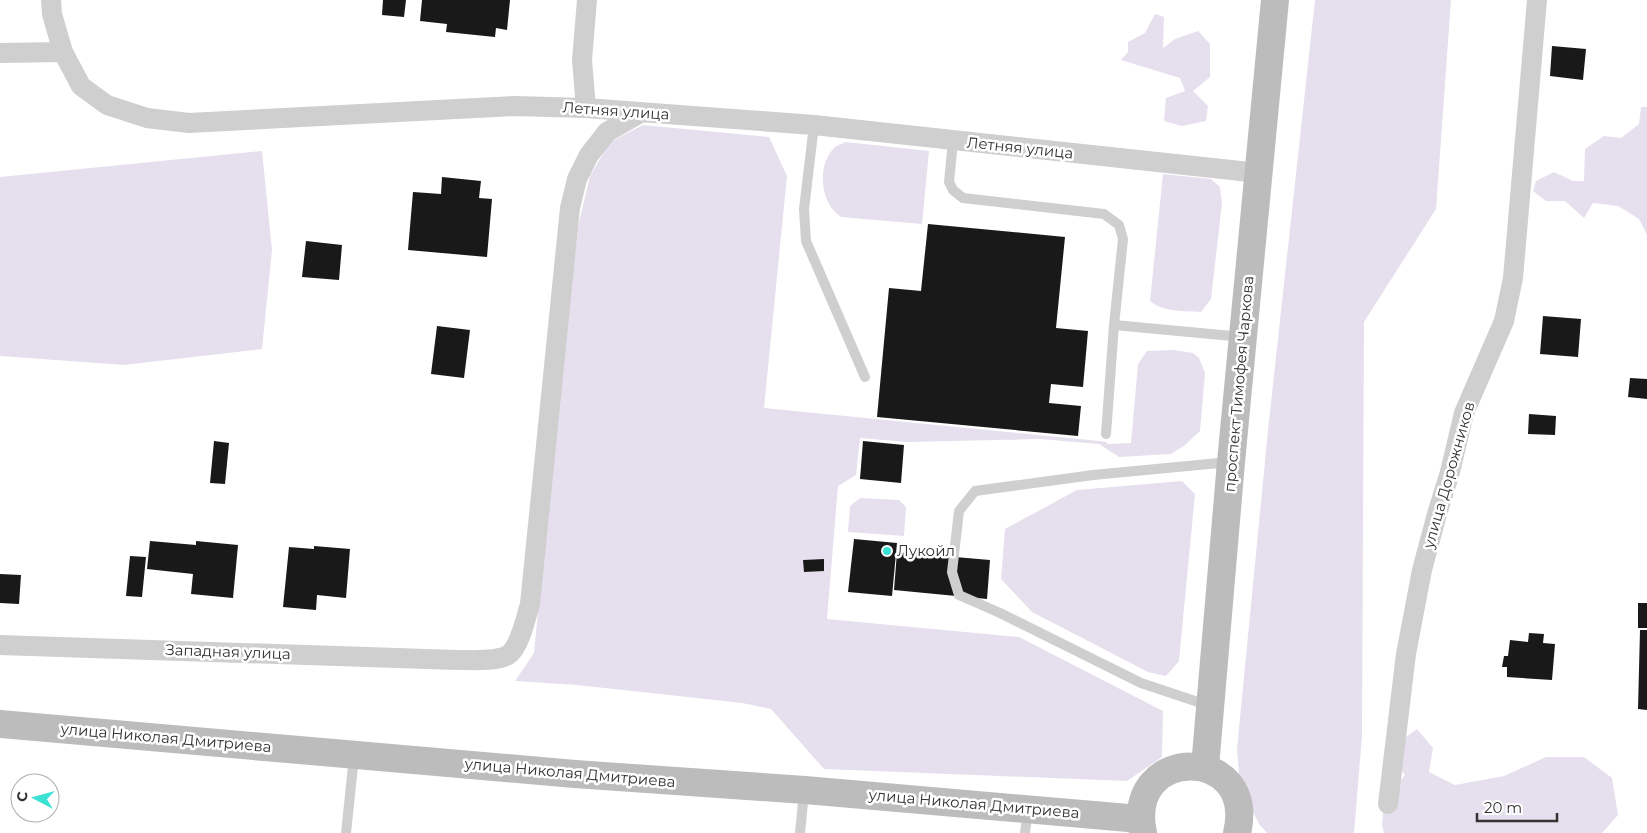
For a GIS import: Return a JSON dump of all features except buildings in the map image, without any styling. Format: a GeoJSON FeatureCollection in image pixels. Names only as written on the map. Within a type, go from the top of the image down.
{"type":"FeatureCollection","features":[{"type":"Feature","properties":{"kind":"main road","name":"проспект Тимофея Чаркова"},"geometry":{"type":"LineString","coordinates":[[1204,767],[1275,0]]}},
{"type":"Feature","properties":{"kind":"main road","name":"улица Николая Дмитриева"},"geometry":{"type":"LineString","coordinates":[[0,724],[575,774],[805,790],[1027,821],[1142,826]]}},
{"type":"Feature","properties":{"kind":"main road"},"geometry":{"type":"LineString","coordinates":[[1142,826],[1144,795],[1159,776],[1181,766],[1204,767],[1221,776],[1234,792],[1240,812],[1237,833]]}},
{"type":"Feature","properties":{"kind":"street","name":"Летняя улица"},"geometry":{"type":"LineString","coordinates":[[50,0],[63,52],[81,86],[107,105],[146,118],[189,123],[515,106],[586,108],[814,126],[1259,174]]}},
{"type":"Feature","properties":{"kind":"street"},"geometry":{"type":"LineString","coordinates":[[586,108],[582,60],[587,0]]}},
{"type":"Feature","properties":{"kind":"street","name":"улица Дорожников"},"geometry":{"type":"LineString","coordinates":[[1388,804],[1406,654],[1422,570],[1450,472],[1464,413],[1504,321],[1513,278],[1537,0]]}},
{"type":"Feature","properties":{"kind":"street"},"geometry":{"type":"LineString","coordinates":[[0,52],[63,52]]}},
{"type":"Feature","properties":{"kind":"street","name":"Западная улица"},"geometry":{"type":"LineString","coordinates":[[0,645],[457,660],[491,660],[509,654],[520,639],[530,604],[570,208],[577,179],[589,155],[607,132],[642,112]]}},
{"type":"Feature","properties":{"kind":"lane"},"geometry":{"type":"LineString","coordinates":[[814,126],[804,209],[806,241],[865,377]]}},
{"type":"Feature","properties":{"kind":"lane"},"geometry":{"type":"LineString","coordinates":[[952,140],[949,182],[953,190],[963,198],[1104,214],[1119,225],[1123,239],[1106,434]]}},
{"type":"Feature","properties":{"kind":"lane"},"geometry":{"type":"LineString","coordinates":[[1114,325],[1244,337]]}},
{"type":"Feature","properties":{"kind":"lane"},"geometry":{"type":"LineString","coordinates":[[1210,706],[1141,683],[1000,613],[959,595],[952,572],[959,511],[975,491],[1093,475],[1231,462]]}},
{"type":"Feature","properties":{"kind":"lane"},"geometry":{"type":"LineString","coordinates":[[346,833],[354,754]]}},
{"type":"Feature","properties":{"kind":"lane"},"geometry":{"type":"LineString","coordinates":[[800,833],[805,790]]}},
{"type":"Feature","properties":{"kind":"shaded area"},"geometry":{"type":"Polygon","coordinates":[[[1315,0],[1451,0],[1436,209],[1364,322],[1362,736],[1354,833],[1267,833],[1259,824],[1240,786],[1237,749],[1268,430],[1315,0]]]}},
{"type":"Feature","properties":{"kind":"shaded area"},"geometry":{"type":"Polygon","coordinates":[[[1155,14],[1164,17],[1163,48],[1175,39],[1198,31],[1210,44],[1210,77],[1193,91],[1208,106],[1206,121],[1182,126],[1164,121],[1166,98],[1185,91],[1180,78],[1121,60],[1128,52],[1128,42],[1145,33],[1155,14]]]}},
{"type":"Feature","properties":{"kind":"shaded area"},"geometry":{"type":"Polygon","coordinates":[[[1641,107],[1647,107],[1647,235],[1639,219],[1618,206],[1593,203],[1584,218],[1565,201],[1546,201],[1533,191],[1536,181],[1554,172],[1573,181],[1584,181],[1585,149],[1604,136],[1621,138],[1639,124],[1641,107]]]}},
{"type":"Feature","properties":{"kind":"shaded area"},"geometry":{"type":"Polygon","coordinates":[[[643,125],[769,137],[787,176],[764,408],[1099,441],[1107,442],[1107,444],[1131,443],[1138,364],[1147,351],[1174,350],[1193,353],[1199,358],[1205,373],[1200,431],[1184,446],[1171,454],[1119,457],[1099,444],[1040,439],[908,442],[860,438],[856,475],[838,486],[827,619],[1019,637],[1163,711],[1162,757],[1127,781],[824,769],[771,709],[742,703],[577,685],[515,681],[534,653],[567,318],[579,222],[590,176],[610,142],[643,125]]]}},
{"type":"Feature","properties":{"kind":"shaded area"},"geometry":{"type":"Polygon","coordinates":[[[846,142],[929,151],[922,224],[841,217],[834,211],[825,194],[823,174],[829,155],[835,147],[846,142]]]}},
{"type":"Feature","properties":{"kind":"shaded area"},"geometry":{"type":"Polygon","coordinates":[[[262,151],[272,250],[262,349],[124,365],[0,356],[0,177],[262,151]]]}},
{"type":"Feature","properties":{"kind":"shaded area"},"geometry":{"type":"Polygon","coordinates":[[[1163,174],[1211,179],[1220,187],[1222,203],[1211,299],[1201,312],[1167,309],[1150,301],[1163,174]]]}},
{"type":"Feature","properties":{"kind":"shaded area"},"geometry":{"type":"Polygon","coordinates":[[[1182,481],[1195,494],[1179,661],[1166,676],[1148,672],[1032,612],[1001,579],[1005,529],[1077,490],[1182,481]]]}},
{"type":"Feature","properties":{"kind":"shaded area"},"geometry":{"type":"Polygon","coordinates":[[[860,498],[899,500],[906,507],[904,536],[848,532],[850,506],[860,498]]]}},
{"type":"Feature","properties":{"kind":"shaded area"},"geometry":{"type":"Polygon","coordinates":[[[1417,729],[1433,748],[1429,772],[1455,785],[1504,776],[1546,757],[1584,757],[1612,778],[1618,815],[1602,833],[1384,833],[1382,825],[1384,801],[1405,775],[1398,766],[1399,742],[1417,729]]]}},
{"type":"Feature","properties":{"kind":"place","name":"Лукойл"},"geometry":{"type":"Point","coordinates":[887,551]}}]}
